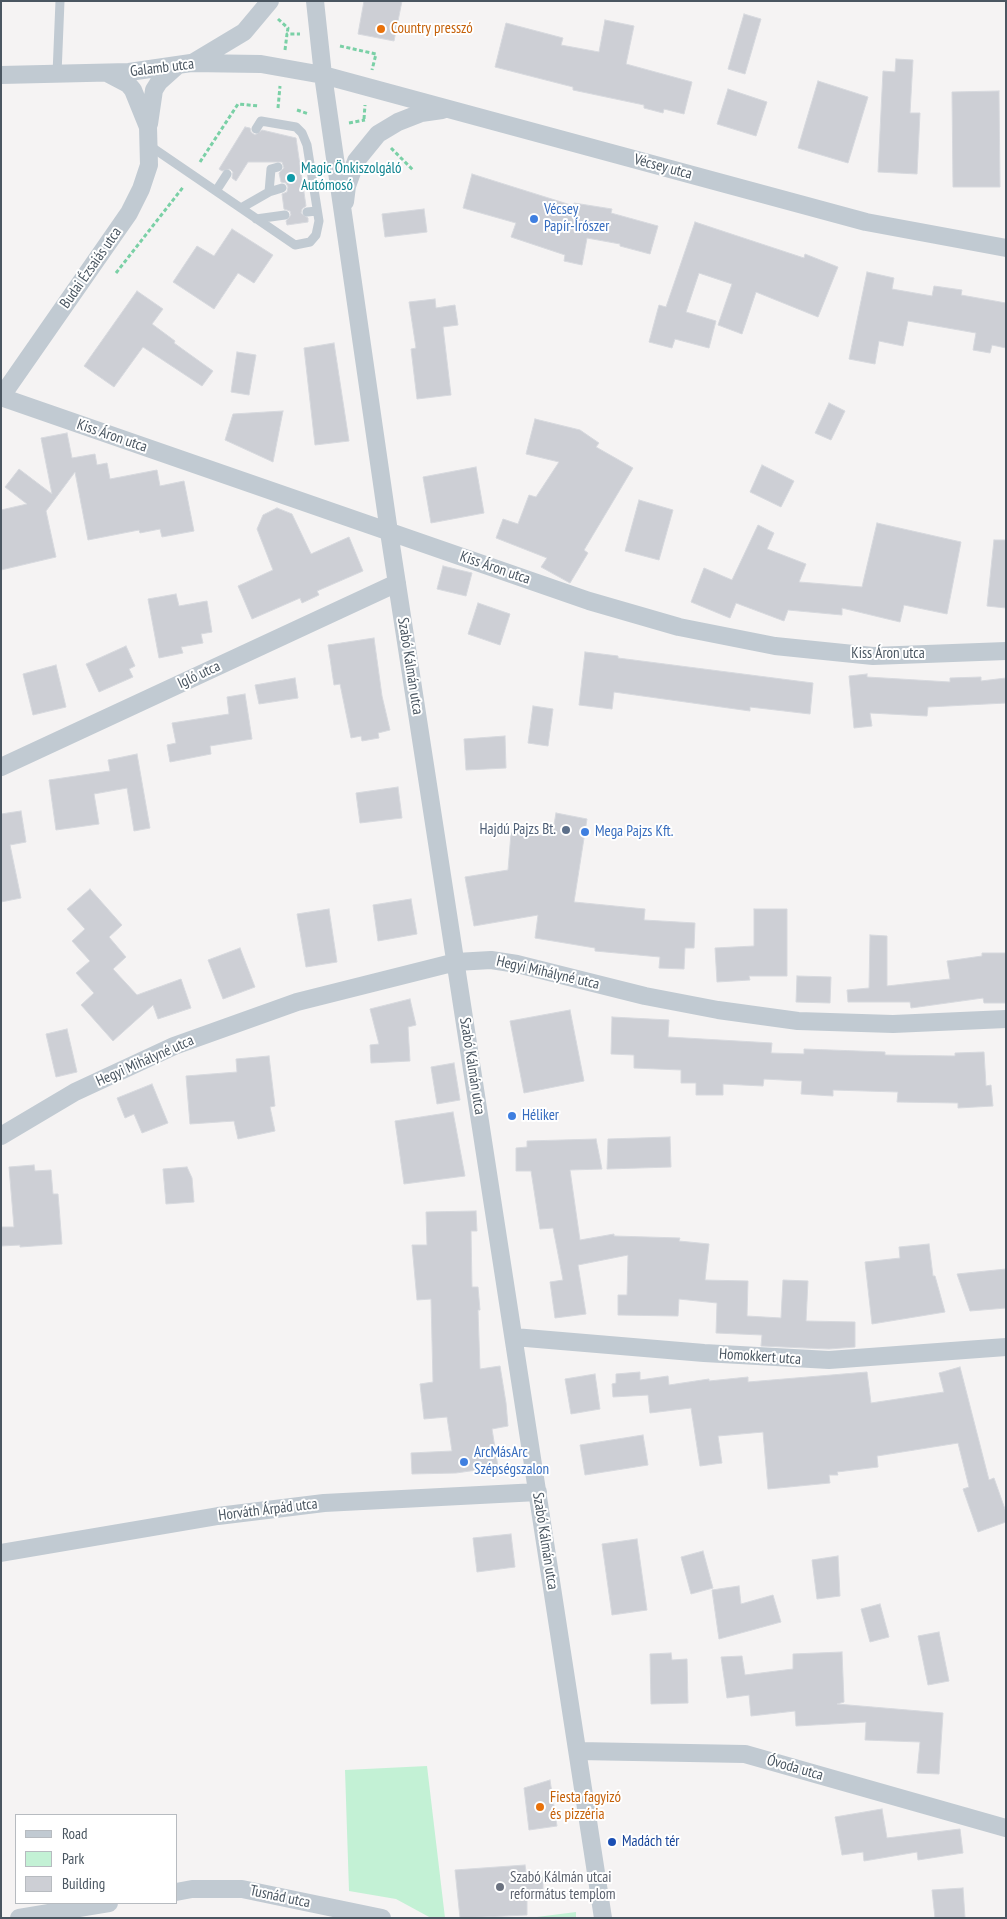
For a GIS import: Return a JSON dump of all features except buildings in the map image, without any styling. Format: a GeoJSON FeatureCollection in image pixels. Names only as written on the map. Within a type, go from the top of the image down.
{"type":"FeatureCollection","features":[{"type":"Feature","properties":{"kind":"street","name":"Budai Ézsaiás utca"},"geometry":{"type":"LineString","coordinates":[[1,397],[129,213],[149,165],[148,127],[154,90],[159,82],[185,64],[244,32],[270,1]]}},
{"type":"Feature","properties":{"kind":"street","name":"Szabó Kálmán utca"},"geometry":{"type":"LineString","coordinates":[[315,1],[323,75],[389,532],[603,1918]]}},
{"type":"Feature","properties":{"kind":"street","name":"Galamb utca"},"geometry":{"type":"LineString","coordinates":[[1,75],[129,72],[185,64],[261,64],[323,75]]}},
{"type":"Feature","properties":{"kind":"street","name":"Budai Ézsaiás utca"},"geometry":{"type":"LineString","coordinates":[[106,73],[128,84],[133,90],[148,127]]}},
{"type":"Feature","properties":{"kind":"street","name":"Vécsey utca"},"geometry":{"type":"LineString","coordinates":[[323,75],[866,222],[1006,248]]}},
{"type":"Feature","properties":{"kind":"street","name":"Szabó Kálmán utca"},"geometry":{"type":"LineString","coordinates":[[343,215],[347,186],[356,161],[378,134],[398,122],[421,113],[447,109]]}},
{"type":"Feature","properties":{"kind":"street","name":"Kiss Áron utca"},"geometry":{"type":"LineString","coordinates":[[1,397],[607,606],[679,627],[775,646],[872,656],[1006,651]]}},
{"type":"Feature","properties":{"kind":"street","name":"Igló utca"},"geometry":{"type":"LineString","coordinates":[[1,767],[397,583]]}},
{"type":"Feature","properties":{"kind":"street","name":"Hegyi Mihályné utca"},"geometry":{"type":"LineString","coordinates":[[1,1136],[75,1092],[174,1046],[297,1002],[456,962],[491,960],[517,964],[645,996],[718,1010],[798,1021],[893,1024],[1006,1019]]}},
{"type":"Feature","properties":{"kind":"street","name":"Homokkert utca"},"geometry":{"type":"LineString","coordinates":[[514,1337],[714,1354],[829,1360],[1006,1347]]}},
{"type":"Feature","properties":{"kind":"street","name":"Horváth Árpád utca"},"geometry":{"type":"LineString","coordinates":[[1,1553],[218,1516],[324,1503],[538,1492]]}},
{"type":"Feature","properties":{"kind":"street","name":"Óvoda utca"},"geometry":{"type":"LineString","coordinates":[[578,1751],[745,1754],[1006,1828]]}},
{"type":"Feature","properties":{"kind":"street","name":"Tusnád utca"},"geometry":{"type":"LineString","coordinates":[[178,1892],[192,1889],[242,1889],[382,1918]]}},
{"type":"Feature","properties":{"kind":"street"},"geometry":{"type":"LineString","coordinates":[[19,1918],[103,1904]]}},
{"type":"Feature","properties":{"kind":"lane"},"geometry":{"type":"LineString","coordinates":[[58,74],[60,1]]}},
{"type":"Feature","properties":{"kind":"lane"},"geometry":{"type":"LineString","coordinates":[[150,146],[295,245],[310,242],[316,235],[319,221],[308,184],[302,133],[296,127],[261,121],[256,129]]}},
{"type":"Feature","properties":{"kind":"lane"},"geometry":{"type":"LineString","coordinates":[[269,192],[271,169],[278,167]]}},
{"type":"Feature","properties":{"kind":"lane"},"geometry":{"type":"LineString","coordinates":[[216,191],[227,174]]}},
{"type":"Feature","properties":{"kind":"lane"},"geometry":{"type":"LineString","coordinates":[[241,208],[269,192],[282,188]]}},
{"type":"Feature","properties":{"kind":"lane"},"geometry":{"type":"LineString","coordinates":[[307,212],[317,211]]}},
{"type":"Feature","properties":{"kind":"lane"},"geometry":{"type":"LineString","coordinates":[[256,219],[285,215]]}},
{"type":"Feature","properties":{"kind":"green space"},"geometry":{"type":"Polygon","coordinates":[[[427,1766],[445,1918],[431,1918],[396,1899],[349,1891],[345,1770],[427,1766]]]}},
{"type":"Feature","properties":{"kind":"green space"},"geometry":{"type":"Polygon","coordinates":[[[576,1912],[576,1918],[529,1918],[576,1912]]]}},
{"type":"Feature","properties":{"kind":"place","name":"Country presszó"},"geometry":{"type":"Point","coordinates":[381,29]}},
{"type":"Feature","properties":{"kind":"place","name":"Magic Önkiszolgáló Autómosó"},"geometry":{"type":"Point","coordinates":[291,178]}},
{"type":"Feature","properties":{"kind":"place","name":"Vécsey Papír-Írószer"},"geometry":{"type":"Point","coordinates":[534,219]}},
{"type":"Feature","properties":{"kind":"place","name":"Hajdú Pajzs Bt."},"geometry":{"type":"Point","coordinates":[566,830]}},
{"type":"Feature","properties":{"kind":"place","name":"Mega Pajzs Kft."},"geometry":{"type":"Point","coordinates":[585,832]}},
{"type":"Feature","properties":{"kind":"place","name":"Héliker"},"geometry":{"type":"Point","coordinates":[512,1116]}},
{"type":"Feature","properties":{"kind":"place","name":"ArcMásArc Szépségszalon"},"geometry":{"type":"Point","coordinates":[464,1462]}},
{"type":"Feature","properties":{"kind":"place","name":"Fiesta fagyizó és pizzéria"},"geometry":{"type":"Point","coordinates":[540,1807]}},
{"type":"Feature","properties":{"kind":"place","name":"Madách tér"},"geometry":{"type":"Point","coordinates":[612,1842]}},
{"type":"Feature","properties":{"kind":"place","name":"Szabó Kálmán utcai református templom"},"geometry":{"type":"Point","coordinates":[500,1887]}}]}
